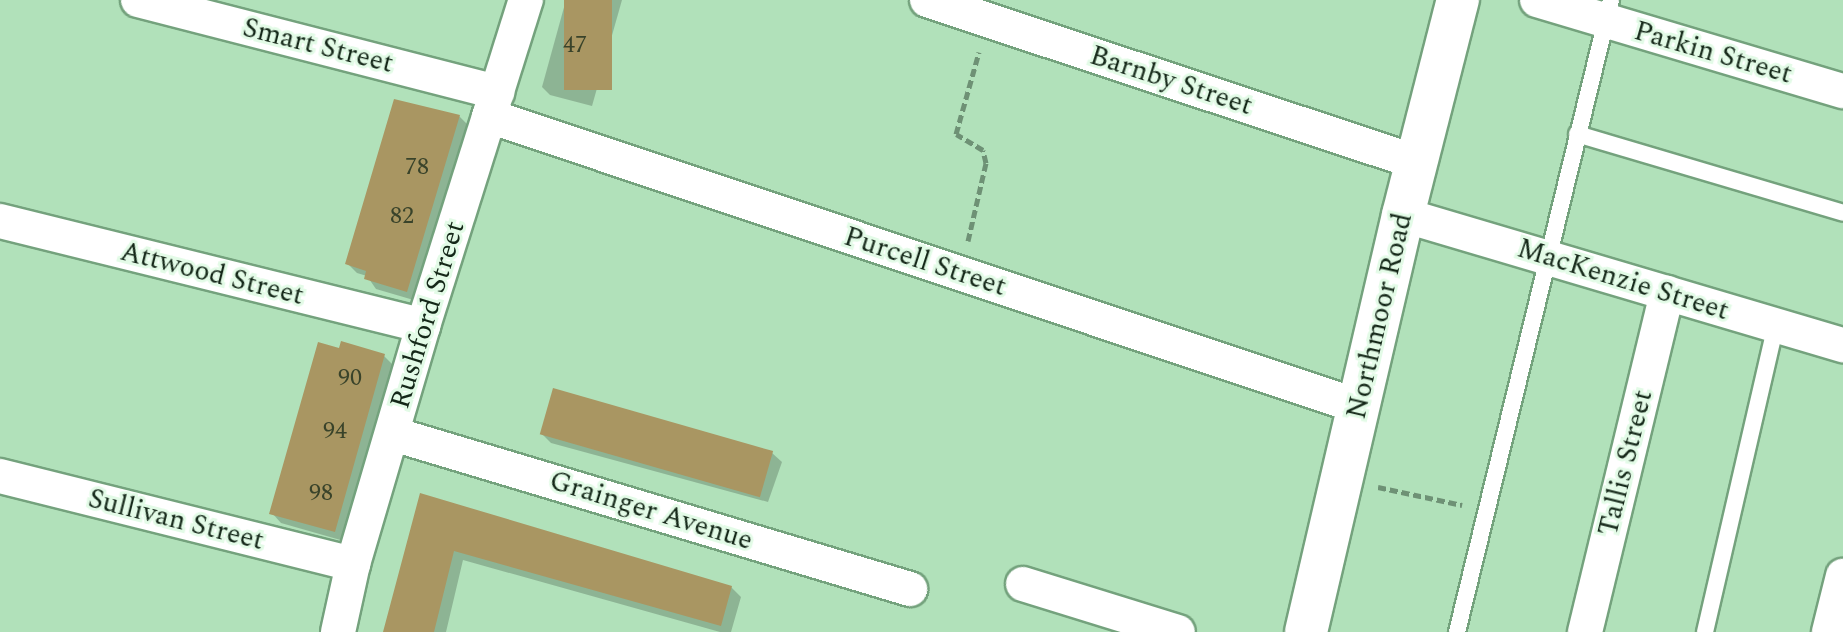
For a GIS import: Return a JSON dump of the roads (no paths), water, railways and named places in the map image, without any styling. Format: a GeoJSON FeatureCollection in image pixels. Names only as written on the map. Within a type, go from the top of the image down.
{"type":"FeatureCollection","features":[{"type":"Feature","properties":{"kind":"street","name":"Smart Street"},"geometry":{"type":"LineString","coordinates":[[138,0],[493,104]]}},
{"type":"Feature","properties":{"kind":"street","name":"Rushford Street"},"geometry":{"type":"LineString","coordinates":[[338,632],[353,564],[423,326],[526,0]]}},
{"type":"Feature","properties":{"kind":"street","name":"Barnby Street"},"geometry":{"type":"LineString","coordinates":[[927,0],[1416,162]]}},
{"type":"Feature","properties":{"kind":"street","name":"Northmoor Road"},"geometry":{"type":"LineString","coordinates":[[1306,632],[1403,215],[1458,0]]}},
{"type":"Feature","properties":{"kind":"street","name":"Parkin Street"},"geometry":{"type":"LineString","coordinates":[[1537,0],[1608,11],[1843,91]]}},
{"type":"Feature","properties":{"kind":"street","name":"Purcell Street"},"geometry":{"type":"LineString","coordinates":[[493,104],[959,273],[1360,407]]}},
{"type":"Feature","properties":{"kind":"street","name":"MacKenzie Street"},"geometry":{"type":"LineString","coordinates":[[1403,215],[1843,345]]}},
{"type":"Feature","properties":{"kind":"street","name":"Attwood Street"},"geometry":{"type":"LineString","coordinates":[[0,221],[423,326]]}},
{"type":"Feature","properties":{"kind":"street","name":"Tallis Street"},"geometry":{"type":"LineString","coordinates":[[1585,632],[1667,293]]}},
{"type":"Feature","properties":{"kind":"street","name":"Grainger Avenue"},"geometry":{"type":"LineString","coordinates":[[393,434],[910,589]]}},
{"type":"Feature","properties":{"kind":"street","name":"Sullivan Street"},"geometry":{"type":"LineString","coordinates":[[0,476],[353,564]]}},
{"type":"Feature","properties":{"kind":"street"},"geometry":{"type":"LineString","coordinates":[[1829,632],[1843,576]]}},
{"type":"Feature","properties":{"kind":"street"},"geometry":{"type":"LineString","coordinates":[[1023,584],[1178,632]]}},
{"type":"Feature","properties":{"kind":"lane"},"geometry":{"type":"LineString","coordinates":[[1457,632],[1608,11]]}},
{"type":"Feature","properties":{"kind":"lane"},"geometry":{"type":"LineString","coordinates":[[1577,134],[1843,213]]}},
{"type":"Feature","properties":{"kind":"lane"},"geometry":{"type":"LineString","coordinates":[[1705,632],[1776,325]]}}]}
